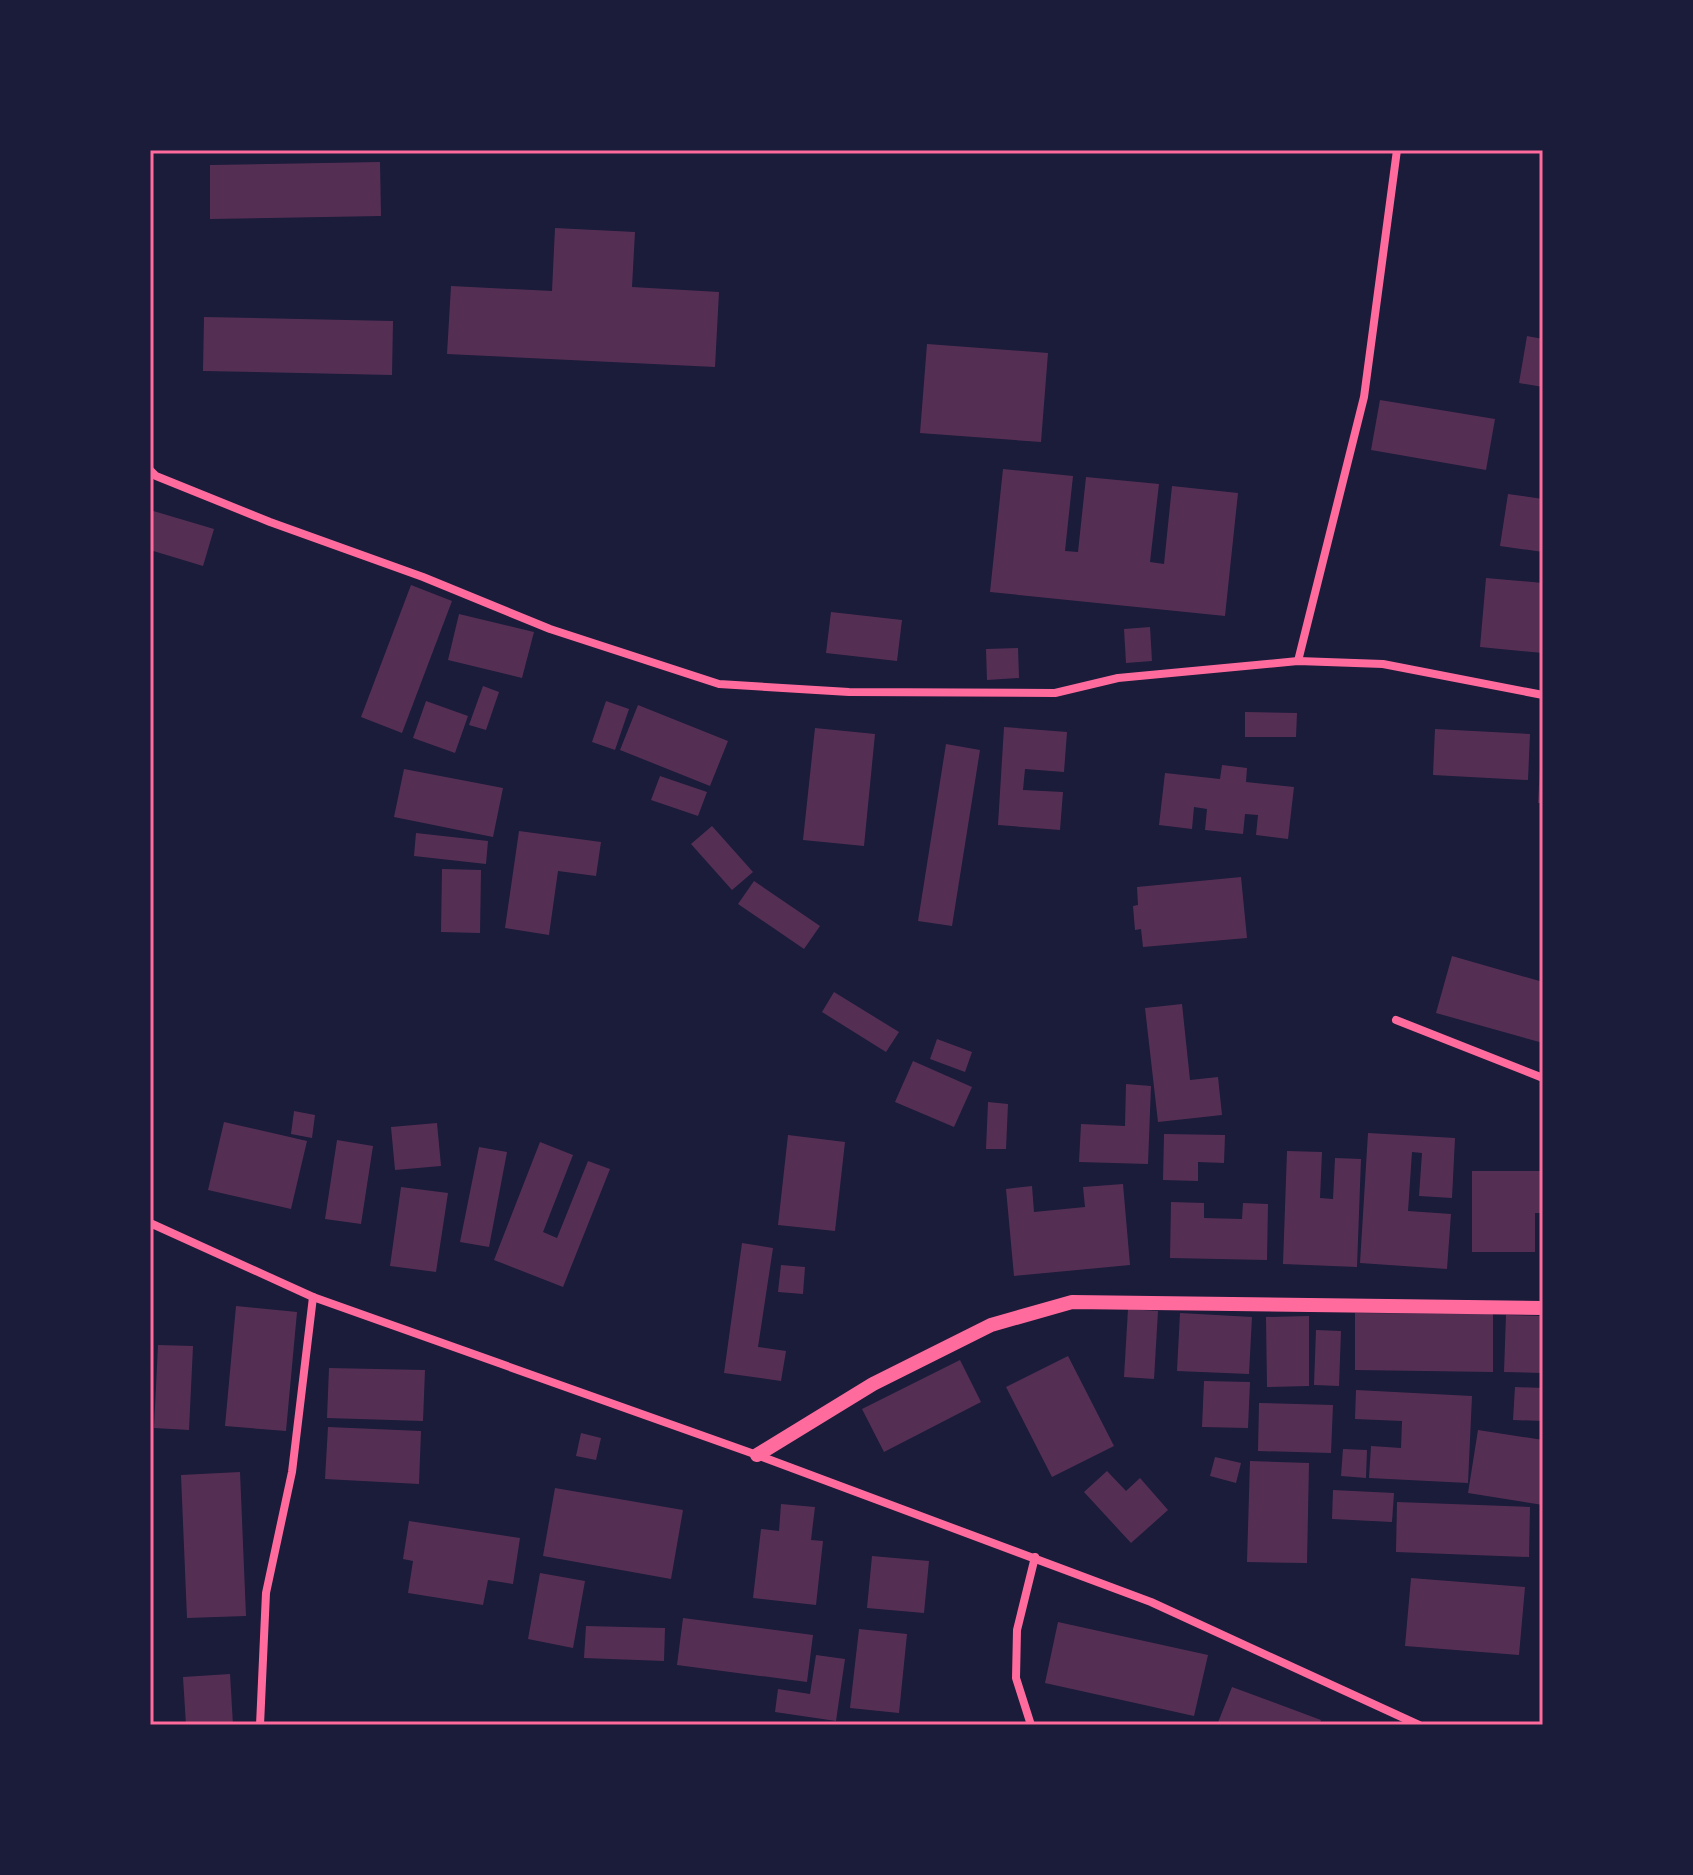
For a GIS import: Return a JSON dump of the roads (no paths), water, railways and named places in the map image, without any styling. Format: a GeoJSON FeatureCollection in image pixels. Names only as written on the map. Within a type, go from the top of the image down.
{"type":"FeatureCollection","features":[{"type":"Feature","properties":{"kind":"street"},"geometry":{"type":"LineString","coordinates":[[1298,661],[1364,397],[1397,150]]}},
{"type":"Feature","properties":{"kind":"street"},"geometry":{"type":"LineString","coordinates":[[150,470],[156,476],[270,522],[423,577],[550,629],[719,684],[849,692],[1055,693],[1118,678],[1298,661],[1383,664],[1543,695]]}},
{"type":"Feature","properties":{"kind":"street"},"geometry":{"type":"LineString","coordinates":[[1396,1020],[1543,1078]]}},
{"type":"Feature","properties":{"kind":"street"},"geometry":{"type":"LineString","coordinates":[[150,1223],[313,1297],[757,1455],[1151,1602],[1419,1725]]}},
{"type":"Feature","properties":{"kind":"street"},"geometry":{"type":"LineString","coordinates":[[260,1725],[266,1593],[292,1472],[313,1297]]}},
{"type":"Feature","properties":{"kind":"street"},"geometry":{"type":"LineString","coordinates":[[757,1455],[873,1384],[978,1331],[1072,1302],[1543,1308]]}},
{"type":"Feature","properties":{"kind":"street"},"geometry":{"type":"LineString","coordinates":[[1031,1725],[1016,1678],[1016,1654],[1017,1630],[1035,1557]]}}]}
